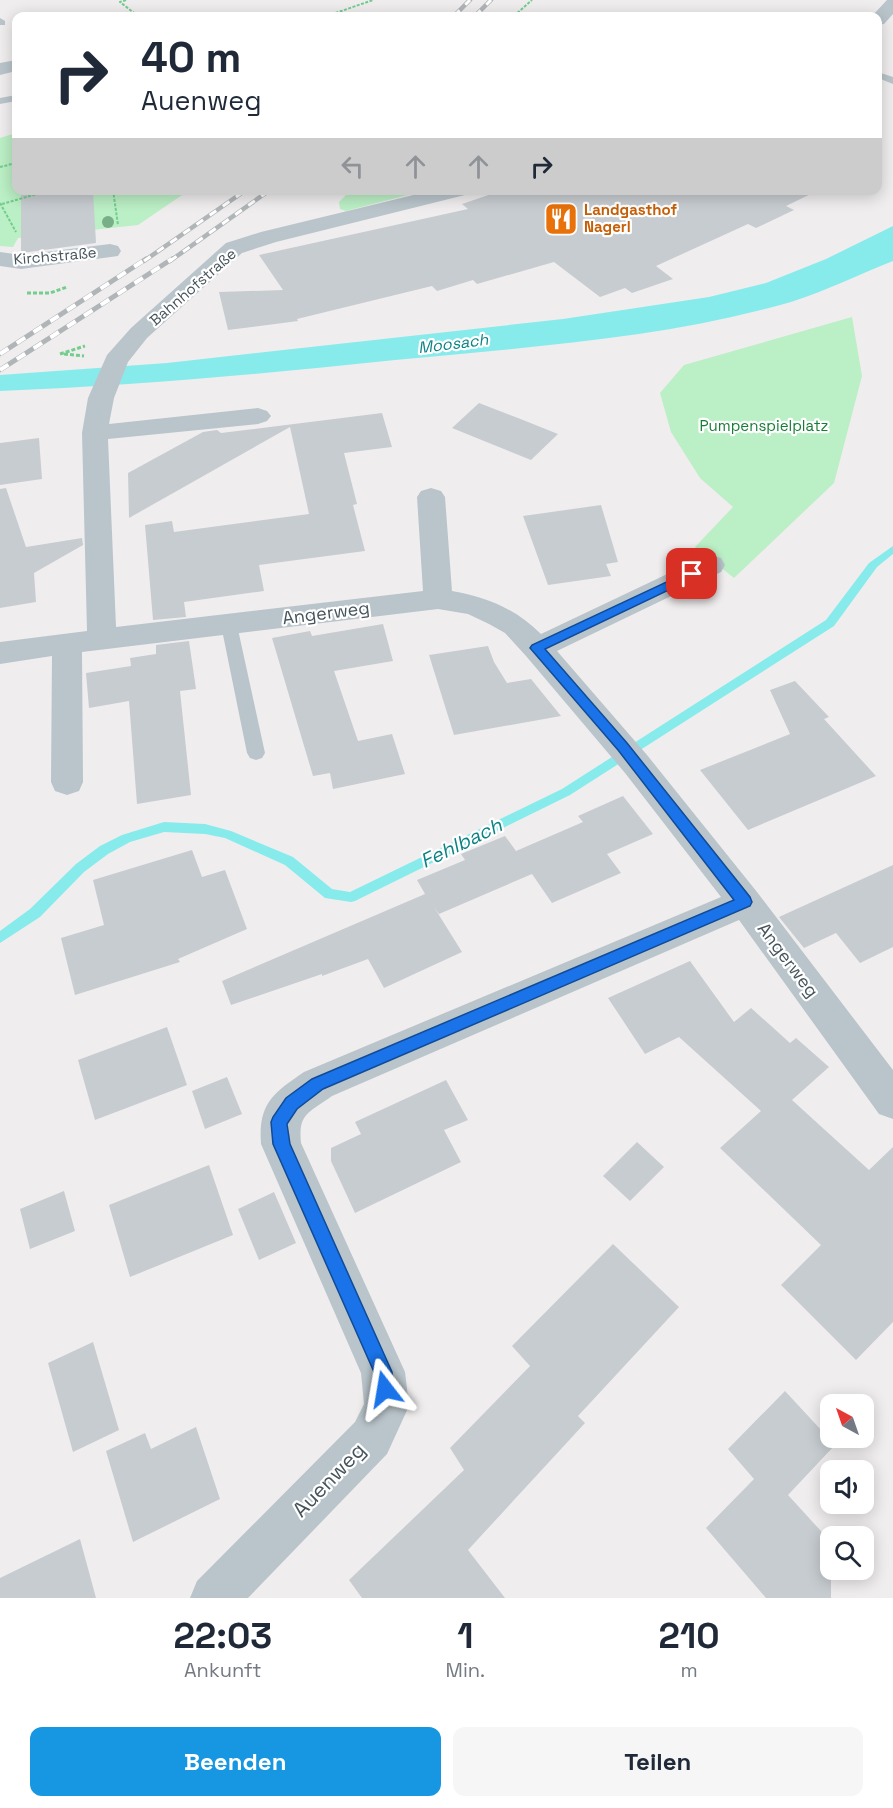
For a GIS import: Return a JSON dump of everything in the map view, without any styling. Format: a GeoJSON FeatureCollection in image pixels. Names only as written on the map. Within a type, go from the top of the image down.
{"type":"FeatureCollection","features":[{"type":"Feature","properties":{"kind":"street"},"geometry":{"type":"LineString","coordinates":[[882,16],[893,4]]}},
{"type":"Feature","properties":{"kind":"street","name":"Bahnhofstraße"},"geometry":{"type":"LineString","coordinates":[[95,433],[101,399],[116,360],[140,333],[234,248],[269,237],[441,195]]}},
{"type":"Feature","properties":{"kind":"street","name":"Kirchstraße"},"geometry":{"type":"LineString","coordinates":[[0,259],[21,262],[110,251]]}},
{"type":"Feature","properties":{"kind":"street"},"geometry":{"type":"LineString","coordinates":[[102,639],[95,433],[258,416]]}},
{"type":"Feature","properties":{"kind":"street"},"geometry":{"type":"LineString","coordinates":[[432,497],[438,599]]}},
{"type":"Feature","properties":{"kind":"street"},"geometry":{"type":"LineString","coordinates":[[537,648],[711,565]]}},
{"type":"Feature","properties":{"kind":"street","name":"Angerweg"},"geometry":{"type":"LineString","coordinates":[[0,653],[438,599],[475,605],[499,617],[515,626],[537,648],[629,755],[744,902],[893,1101]]}},
{"type":"Feature","properties":{"kind":"street"},"geometry":{"type":"LineString","coordinates":[[67,644],[67,782]]}},
{"type":"Feature","properties":{"kind":"street","name":"Auenweg"},"geometry":{"type":"LineString","coordinates":[[214,1598],[371,1437],[387,1406],[383,1372],[281,1144],[279,1122],[291,1103],[318,1084],[744,902]]}},
{"type":"Feature","properties":{"kind":"lane"},"geometry":{"type":"LineString","coordinates":[[229,625],[256,753]]}},
{"type":"Feature","properties":{"kind":"path"},"geometry":{"type":"LineString","coordinates":[[119,1],[126,0]]}},
{"type":"Feature","properties":{"kind":"path"},"geometry":{"type":"LineString","coordinates":[[338,12],[373,0]]}},
{"type":"Feature","properties":{"kind":"path"},"geometry":{"type":"LineString","coordinates":[[518,12],[532,0]]}},
{"type":"Feature","properties":{"kind":"path"},"geometry":{"type":"LineString","coordinates":[[119,1],[133,12]]}},
{"type":"Feature","properties":{"kind":"path"},"geometry":{"type":"LineString","coordinates":[[20,239],[1,204],[33,195]]}},
{"type":"Feature","properties":{"kind":"green space"},"geometry":{"type":"Polygon","coordinates":[[[12,134],[12,195],[182,195],[138,225],[18,238],[13,247],[0,246],[0,138],[12,134]]]}},
{"type":"Feature","properties":{"kind":"green space"},"geometry":{"type":"Polygon","coordinates":[[[346,195],[408,195],[346,211],[340,209],[339,202],[346,195]]]}},
{"type":"Feature","properties":{"kind":"green space","name":"Pumpenspielplatz"},"geometry":{"type":"Polygon","coordinates":[[[852,317],[862,376],[834,483],[734,578],[695,547],[733,507],[700,478],[671,432],[660,393],[684,365],[852,317]]]}},
{"type":"Feature","properties":{"kind":"water","name":"Moosach"},"geometry":{"type":"Polygon","coordinates":[[[893,226],[893,261],[791,302],[694,325],[545,346],[297,370],[148,383],[0,391],[0,375],[167,363],[563,319],[709,297],[766,283],[826,259],[893,226]]]}},
{"type":"Feature","properties":{"kind":"building"},"geometry":{"type":"Polygon","coordinates":[[[21,195],[93,195],[96,243],[21,253],[21,195]]]}},
{"type":"Feature","properties":{"kind":"building"},"geometry":{"type":"Polygon","coordinates":[[[488,195],[809,195],[786,206],[794,210],[756,228],[748,224],[656,266],[673,279],[632,293],[625,288],[600,297],[554,262],[477,284],[473,280],[437,291],[432,286],[297,319],[298,321],[228,330],[219,292],[283,290],[259,255],[468,209],[462,204],[488,195]]]}},
{"type":"Feature","properties":{"kind":"building"},"geometry":{"type":"Polygon","coordinates":[[[479,403],[558,434],[531,460],[452,428],[479,403]]]}},
{"type":"Feature","properties":{"kind":"building"},"geometry":{"type":"Polygon","coordinates":[[[382,413],[392,447],[344,453],[357,504],[353,505],[365,551],[259,565],[264,591],[184,602],[186,617],[153,620],[145,525],[172,521],[174,532],[309,514],[290,427],[129,518],[128,473],[203,432],[217,430],[221,433],[382,413]]]}},
{"type":"Feature","properties":{"kind":"building"},"geometry":{"type":"Polygon","coordinates":[[[39,438],[42,479],[0,485],[0,443],[39,438]]]}},
{"type":"Feature","properties":{"kind":"building"},"geometry":{"type":"Polygon","coordinates":[[[6,488],[26,547],[82,538],[83,545],[34,573],[36,602],[0,608],[0,489],[6,488]]]}},
{"type":"Feature","properties":{"kind":"building"},"geometry":{"type":"Polygon","coordinates":[[[601,505],[618,562],[606,564],[611,576],[548,585],[523,516],[601,505]]]}},
{"type":"Feature","properties":{"kind":"building"},"geometry":{"type":"Polygon","coordinates":[[[383,624],[393,661],[334,671],[358,741],[392,734],[405,774],[333,789],[330,773],[313,776],[272,638],[310,631],[312,636],[383,624]]]}},
{"type":"Feature","properties":{"kind":"building"},"geometry":{"type":"Polygon","coordinates":[[[189,641],[196,689],[180,691],[191,795],[137,804],[129,701],[89,708],[86,673],[131,666],[130,658],[156,654],[156,645],[189,641]]]}},
{"type":"Feature","properties":{"kind":"building"},"geometry":{"type":"Polygon","coordinates":[[[488,646],[494,662],[507,683],[531,679],[561,716],[454,735],[429,655],[488,646]]]}},
{"type":"Feature","properties":{"kind":"building"},"geometry":{"type":"Polygon","coordinates":[[[795,681],[829,717],[824,719],[876,776],[748,830],[700,770],[790,734],[770,690],[795,681]]]}},
{"type":"Feature","properties":{"kind":"building"},"geometry":{"type":"Polygon","coordinates":[[[623,796],[653,834],[607,854],[621,873],[552,903],[532,874],[439,914],[434,907],[462,952],[384,988],[368,959],[231,1005],[222,981],[425,894],[417,880],[465,860],[461,854],[505,836],[516,851],[583,822],[578,816],[623,796]]]}},
{"type":"Feature","properties":{"kind":"building"},"geometry":{"type":"Polygon","coordinates":[[[192,850],[202,877],[225,870],[247,929],[178,959],[180,962],[75,995],[61,938],[104,925],[93,880],[192,850]]]}},
{"type":"Feature","properties":{"kind":"building"},"geometry":{"type":"Polygon","coordinates":[[[893,865],[893,947],[860,963],[836,933],[804,948],[779,917],[893,865]]]}},
{"type":"Feature","properties":{"kind":"building"},"geometry":{"type":"Polygon","coordinates":[[[690,961],[734,1022],[751,1008],[790,1043],[796,1038],[829,1067],[792,1100],[869,1170],[893,1147],[893,1322],[856,1360],[781,1285],[821,1245],[720,1148],[761,1111],[679,1037],[645,1054],[608,998],[690,961]]]}},
{"type":"Feature","properties":{"kind":"building"},"geometry":{"type":"Polygon","coordinates":[[[167,1027],[187,1085],[95,1120],[78,1060],[167,1027]]]}},
{"type":"Feature","properties":{"kind":"building"},"geometry":{"type":"Polygon","coordinates":[[[227,1077],[242,1114],[205,1129],[192,1091],[227,1077]]]}},
{"type":"Feature","properties":{"kind":"building"},"geometry":{"type":"Polygon","coordinates":[[[446,1080],[468,1120],[444,1130],[461,1162],[355,1213],[331,1161],[331,1148],[361,1134],[355,1122],[446,1080]]]}},
{"type":"Feature","properties":{"kind":"building"},"geometry":{"type":"Polygon","coordinates":[[[637,1142],[664,1167],[630,1201],[603,1176],[637,1142]]]}},
{"type":"Feature","properties":{"kind":"building"},"geometry":{"type":"Polygon","coordinates":[[[209,1165],[233,1235],[130,1277],[109,1205],[209,1165]]]}},
{"type":"Feature","properties":{"kind":"building"},"geometry":{"type":"Polygon","coordinates":[[[64,1191],[75,1231],[30,1249],[20,1209],[64,1191]]]}},
{"type":"Feature","properties":{"kind":"building"},"geometry":{"type":"Polygon","coordinates":[[[274,1192],[296,1243],[259,1260],[238,1209],[274,1192]]]}},
{"type":"Feature","properties":{"kind":"building"},"geometry":{"type":"Polygon","coordinates":[[[613,1244],[679,1307],[578,1416],[585,1423],[468,1550],[505,1598],[362,1598],[349,1580],[464,1470],[450,1448],[530,1366],[512,1346],[613,1244]]]}},
{"type":"Feature","properties":{"kind":"building"},"geometry":{"type":"Polygon","coordinates":[[[93,1342],[119,1430],[73,1452],[48,1363],[93,1342]]]}},
{"type":"Feature","properties":{"kind":"building"},"geometry":{"type":"Polygon","coordinates":[[[785,1391],[820,1429],[820,1448],[832,1448],[788,1495],[820,1530],[820,1580],[831,1580],[831,1598],[766,1598],[706,1528],[754,1479],[728,1449],[785,1391]]]}},
{"type":"Feature","properties":{"kind":"building"},"geometry":{"type":"Polygon","coordinates":[[[196,1427],[220,1499],[133,1542],[106,1451],[145,1433],[151,1449],[196,1427]]]}},
{"type":"Feature","properties":{"kind":"building"},"geometry":{"type":"Polygon","coordinates":[[[80,1539],[96,1598],[0,1598],[0,1578],[80,1539]]]}},
{"type":"Feature","properties":{"kind":"waterway","name":"Fehlbach"},"geometry":{"type":"LineString","coordinates":[[0,938],[35,913],[80,868],[104,850],[126,838],[164,827],[205,829],[227,834],[289,861],[329,894],[351,897],[566,792],[830,623],[873,565],[893,549]]}},
{"type":"Feature","properties":{"kind":"railway"},"geometry":{"type":"LineString","coordinates":[[458,12],[470,0]]}},
{"type":"Feature","properties":{"kind":"railway"},"geometry":{"type":"LineString","coordinates":[[479,12],[491,0]]}},
{"type":"Feature","properties":{"kind":"railway"},"geometry":{"type":"LineString","coordinates":[[144,261],[239,195]]}},
{"type":"Feature","properties":{"kind":"railway"},"geometry":{"type":"LineString","coordinates":[[170,261],[263,195]]}},
{"type":"Feature","properties":{"kind":"railway"},"geometry":{"type":"LineString","coordinates":[[0,354],[146,259]]}},
{"type":"Feature","properties":{"kind":"railway"},"geometry":{"type":"LineString","coordinates":[[0,370],[172,259]]}},
{"type":"Feature","properties":{"kind":"place","name":"Landgasthof Nagerl"},"geometry":{"type":"Point","coordinates":[561,219]}},
{"type":"Feature","properties":{"kind":"route"},"geometry":{"type":"LineString","coordinates":[[385,1389],[383,1372],[281,1144],[279,1122],[291,1103],[318,1084],[744,902],[622,747],[537,648],[692,574]]}}]}
